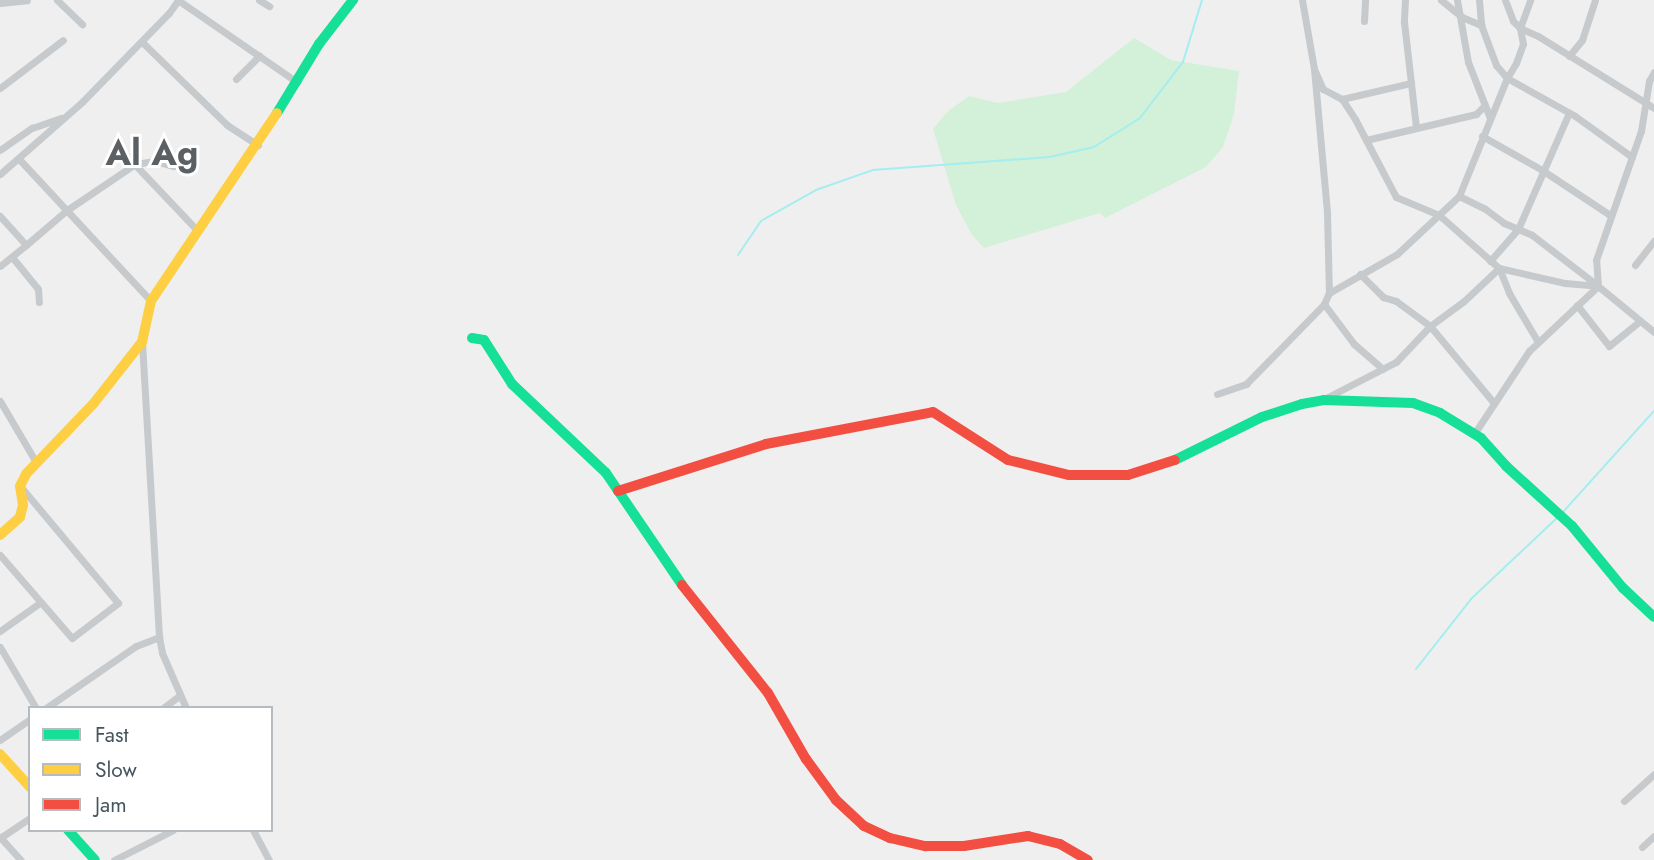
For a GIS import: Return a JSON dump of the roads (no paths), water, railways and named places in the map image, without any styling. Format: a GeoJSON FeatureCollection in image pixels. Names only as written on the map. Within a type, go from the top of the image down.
{"type":"FeatureCollection","features":[{"type":"Feature","properties":{"kind":"street"},"geometry":{"type":"LineString","coordinates":[[0,3],[27,0]]}},
{"type":"Feature","properties":{"kind":"street"},"geometry":{"type":"LineString","coordinates":[[57,0],[82,24]]}},
{"type":"Feature","properties":{"kind":"street"},"geometry":{"type":"LineString","coordinates":[[0,174],[65,117],[142,42],[178,0],[297,82]]}},
{"type":"Feature","properties":{"kind":"street"},"geometry":{"type":"LineString","coordinates":[[259,0],[270,6]]}},
{"type":"Feature","properties":{"kind":"street"},"geometry":{"type":"LineString","coordinates":[[185,706],[162,653],[159,637],[142,342],[151,301],[258,145],[319,44],[353,0]]}},
{"type":"Feature","properties":{"kind":"street"},"geometry":{"type":"LineString","coordinates":[[1217,394],[1246,384],[1324,304],[1328,293],[1326,214],[1314,69],[1301,0]]}},
{"type":"Feature","properties":{"kind":"street"},"geometry":{"type":"LineString","coordinates":[[1364,21],[1365,0]]}},
{"type":"Feature","properties":{"kind":"street"},"geometry":{"type":"LineString","coordinates":[[1405,0],[1404,22],[1416,127]]}},
{"type":"Feature","properties":{"kind":"street"},"geometry":{"type":"LineString","coordinates":[[1441,0],[1481,25]]}},
{"type":"Feature","properties":{"kind":"street"},"geometry":{"type":"LineString","coordinates":[[1457,0],[1468,62],[1490,118]]}},
{"type":"Feature","properties":{"kind":"street"},"geometry":{"type":"LineString","coordinates":[[1479,0],[1481,25],[1496,65],[1507,78],[1569,113],[1632,157]]}},
{"type":"Feature","properties":{"kind":"street"},"geometry":{"type":"LineString","coordinates":[[1328,293],[1397,254],[1459,196],[1523,44],[1520,28],[1505,0]]}},
{"type":"Feature","properties":{"kind":"street"},"geometry":{"type":"LineString","coordinates":[[1520,28],[1530,0]]}},
{"type":"Feature","properties":{"kind":"street"},"geometry":{"type":"LineString","coordinates":[[1569,56],[1582,40],[1595,0]]}},
{"type":"Feature","properties":{"kind":"street"},"geometry":{"type":"LineString","coordinates":[[1520,28],[1654,108]]}},
{"type":"Feature","properties":{"kind":"street"},"geometry":{"type":"LineString","coordinates":[[0,88],[63,40]]}},
{"type":"Feature","properties":{"kind":"street"},"geometry":{"type":"LineString","coordinates":[[142,42],[227,125],[258,145]]}},
{"type":"Feature","properties":{"kind":"street"},"geometry":{"type":"LineString","coordinates":[[236,79],[259,56]]}},
{"type":"Feature","properties":{"kind":"street"},"geometry":{"type":"LineString","coordinates":[[1314,69],[1323,89],[1342,99],[1396,198],[1438,215],[1499,268],[1564,283],[1598,286]]}},
{"type":"Feature","properties":{"kind":"street"},"geometry":{"type":"LineString","coordinates":[[1598,286],[1596,260],[1632,157],[1654,72]]}},
{"type":"Feature","properties":{"kind":"street"},"geometry":{"type":"LineString","coordinates":[[1342,99],[1411,83]]}},
{"type":"Feature","properties":{"kind":"street"},"geometry":{"type":"LineString","coordinates":[[1366,141],[1476,114],[1484,106]]}},
{"type":"Feature","properties":{"kind":"street"},"geometry":{"type":"LineString","coordinates":[[1490,261],[1518,229],[1569,113]]}},
{"type":"Feature","properties":{"kind":"street"},"geometry":{"type":"LineString","coordinates":[[0,150],[32,128],[65,117]]}},
{"type":"Feature","properties":{"kind":"street"},"geometry":{"type":"LineString","coordinates":[[1482,136],[1542,170],[1610,215]]}},
{"type":"Feature","properties":{"kind":"street"},"geometry":{"type":"LineString","coordinates":[[122,150],[198,231]]}},
{"type":"Feature","properties":{"kind":"street"},"geometry":{"type":"LineString","coordinates":[[19,159],[151,301]]}},
{"type":"Feature","properties":{"kind":"street"},"geometry":{"type":"LineString","coordinates":[[0,266],[67,210],[135,164],[155,161],[173,166]]}},
{"type":"Feature","properties":{"kind":"street"},"geometry":{"type":"LineString","coordinates":[[1459,196],[1563,256],[1654,332]]}},
{"type":"Feature","properties":{"kind":"street"},"geometry":{"type":"LineString","coordinates":[[0,216],[26,245]]}},
{"type":"Feature","properties":{"kind":"street"},"geometry":{"type":"LineString","coordinates":[[1635,265],[1654,241]]}},
{"type":"Feature","properties":{"kind":"street"},"geometry":{"type":"LineString","coordinates":[[12,257],[38,289],[39,302]]}},
{"type":"Feature","properties":{"kind":"street"},"geometry":{"type":"LineString","coordinates":[[618,491],[766,444],[933,412],[1007,460],[1069,475],[1128,475],[1161,467],[1262,417],[1324,400],[1396,362],[1430,326],[1464,301],[1499,268]]}},
{"type":"Feature","properties":{"kind":"street"},"geometry":{"type":"LineString","coordinates":[[1499,268],[1509,293],[1538,342]]}},
{"type":"Feature","properties":{"kind":"street"},"geometry":{"type":"LineString","coordinates":[[1360,275],[1383,297],[1416,314],[1430,326],[1494,403]]}},
{"type":"Feature","properties":{"kind":"street"},"geometry":{"type":"LineString","coordinates":[[1475,434],[1529,351],[1598,286]]}},
{"type":"Feature","properties":{"kind":"street"},"geometry":{"type":"LineString","coordinates":[[1324,304],[1354,344],[1383,369]]}},
{"type":"Feature","properties":{"kind":"street"},"geometry":{"type":"LineString","coordinates":[[1577,305],[1609,346],[1640,321]]}},
{"type":"Feature","properties":{"kind":"street"},"geometry":{"type":"LineString","coordinates":[[472,338],[484,340],[512,384],[579,445],[618,491],[688,594],[768,692],[806,760],[836,800],[864,826],[890,838],[926,846],[964,846],[1028,836],[1060,844],[1088,860]]}},
{"type":"Feature","properties":{"kind":"street"},"geometry":{"type":"LineString","coordinates":[[0,535],[20,517],[23,505],[20,486],[36,462],[94,403],[142,342]]}},
{"type":"Feature","properties":{"kind":"street"},"geometry":{"type":"LineString","coordinates":[[1324,400],[1413,403],[1440,413],[1475,434],[1572,526],[1623,587],[1654,617]]}},
{"type":"Feature","properties":{"kind":"street"},"geometry":{"type":"LineString","coordinates":[[0,401],[36,462]]}},
{"type":"Feature","properties":{"kind":"street"},"geometry":{"type":"LineString","coordinates":[[0,555],[72,638],[118,603],[20,486]]}},
{"type":"Feature","properties":{"kind":"street"},"geometry":{"type":"LineString","coordinates":[[0,631],[41,602]]}},
{"type":"Feature","properties":{"kind":"street"},"geometry":{"type":"LineString","coordinates":[[49,706],[136,646],[159,637]]}},
{"type":"Feature","properties":{"kind":"street"},"geometry":{"type":"LineString","coordinates":[[1,649],[35,706]]}},
{"type":"Feature","properties":{"kind":"street"},"geometry":{"type":"LineString","coordinates":[[166,706],[180,695]]}},
{"type":"Feature","properties":{"kind":"street"},"geometry":{"type":"LineString","coordinates":[[0,740],[28,720]]}},
{"type":"Feature","properties":{"kind":"street"},"geometry":{"type":"LineString","coordinates":[[0,754],[28,785]]}},
{"type":"Feature","properties":{"kind":"street"},"geometry":{"type":"LineString","coordinates":[[1624,801],[1653,777]]}},
{"type":"Feature","properties":{"kind":"street"},"geometry":{"type":"LineString","coordinates":[[21,860],[0,838],[28,819]]}},
{"type":"Feature","properties":{"kind":"street"},"geometry":{"type":"LineString","coordinates":[[70,832],[95,860]]}},
{"type":"Feature","properties":{"kind":"street"},"geometry":{"type":"LineString","coordinates":[[114,860],[169,832]]}},
{"type":"Feature","properties":{"kind":"street"},"geometry":{"type":"LineString","coordinates":[[254,832],[269,860]]}},
{"type":"Feature","properties":{"kind":"street"},"geometry":{"type":"LineString","coordinates":[[1642,847],[1654,836]]}},
{"type":"Feature","properties":{"kind":"waterway"},"geometry":{"type":"LineString","coordinates":[[738,255],[761,221],[816,190],[873,170],[1050,157],[1094,147],[1140,118],[1183,62],[1202,0]]}},
{"type":"Feature","properties":{"kind":"waterway"},"geometry":{"type":"LineString","coordinates":[[1563,512],[1654,411]]}},
{"type":"Feature","properties":{"kind":"waterway"},"geometry":{"type":"LineString","coordinates":[[1416,669],[1471,599],[1557,518]]}},
{"type":"Feature","properties":{"kind":"district","name":"Al Ag"},"geometry":{"type":"Point","coordinates":[152,153]}}]}
